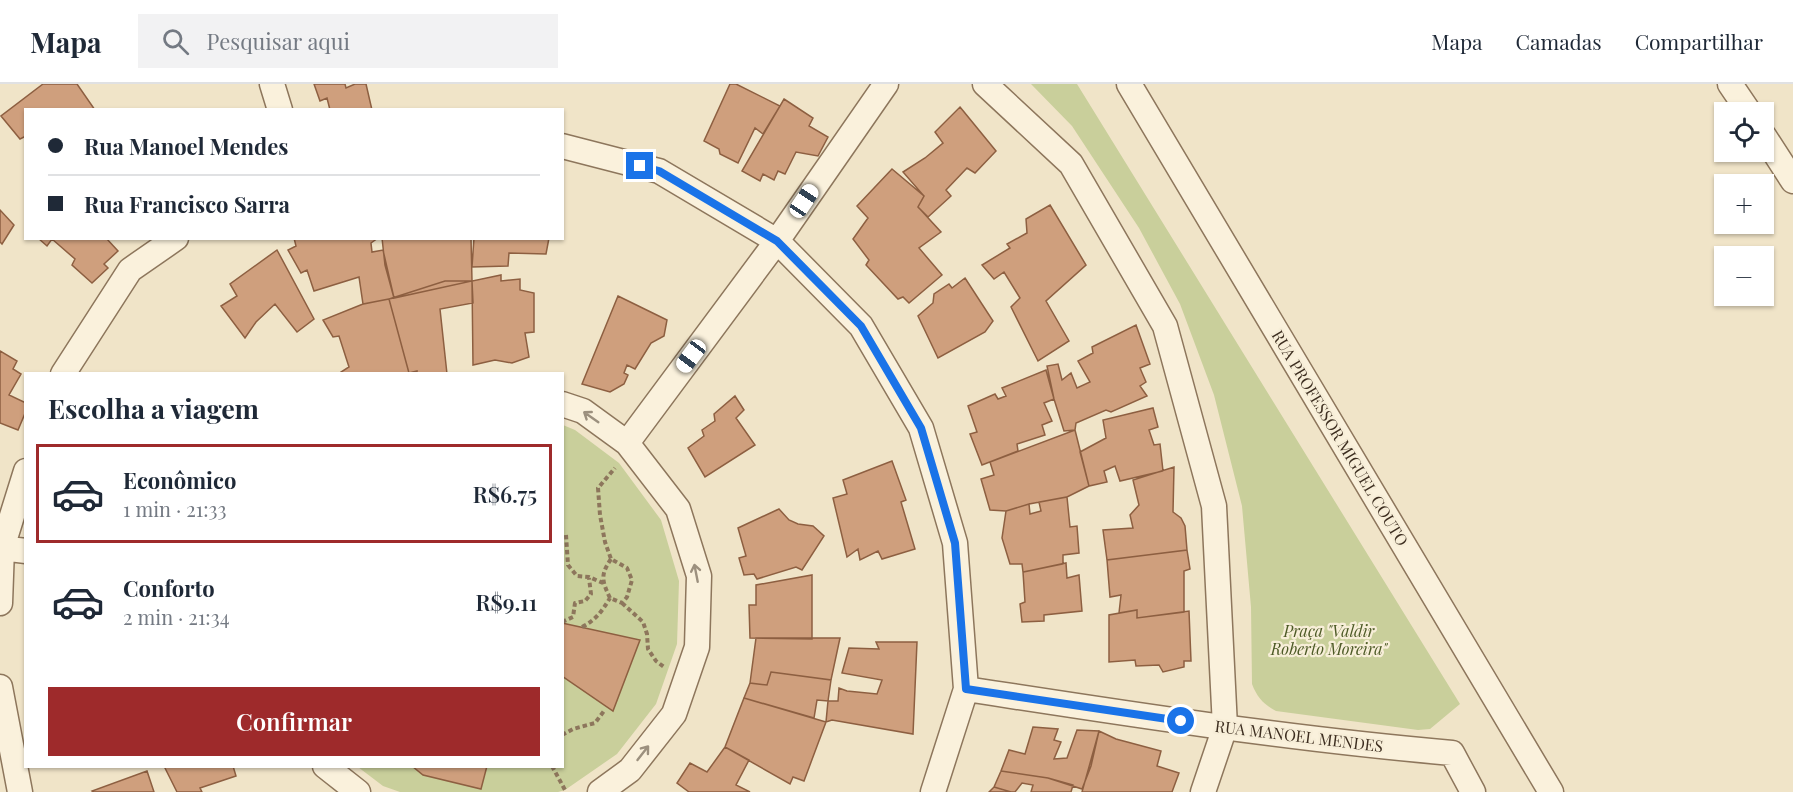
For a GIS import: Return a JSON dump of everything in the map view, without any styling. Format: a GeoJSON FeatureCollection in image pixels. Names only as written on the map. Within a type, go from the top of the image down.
{"type":"FeatureCollection","features":[{"type":"Feature","properties":{"kind":"street"},"geometry":{"type":"LineString","coordinates":[[272,84],[279,108]]}},
{"type":"Feature","properties":{"kind":"street"},"geometry":{"type":"LineString","coordinates":[[623,453],[777,241],[886,84]]}},
{"type":"Feature","properties":{"kind":"street"},"geometry":{"type":"LineString","coordinates":[[985,84],[1071,164],[1165,326],[1214,506],[1225,727],[1203,792]]}},
{"type":"Feature","properties":{"kind":"street","name":"RUA PROFESSOR MIGUEL COUTO"},"geometry":{"type":"LineString","coordinates":[[1129,84],[1551,792]]}},
{"type":"Feature","properties":{"kind":"street"},"geometry":{"type":"LineString","coordinates":[[1730,84],[1742,102]]}},
{"type":"Feature","properties":{"kind":"street"},"geometry":{"type":"LineString","coordinates":[[564,147],[659,171],[777,241],[861,326],[921,428],[955,543],[966,689],[933,792]]}},
{"type":"Feature","properties":{"kind":"street"},"geometry":{"type":"LineString","coordinates":[[1774,152],[1793,181]]}},
{"type":"Feature","properties":{"kind":"street"},"geometry":{"type":"LineString","coordinates":[[64,372],[130,270],[173,240]]}},
{"type":"Feature","properties":{"kind":"street"},"geometry":{"type":"LineString","coordinates":[[564,405],[583,411],[678,509],[699,576],[697,647],[674,714],[630,770],[600,792]]}},
{"type":"Feature","properties":{"kind":"street"},"geometry":{"type":"LineString","coordinates":[[0,603],[1,548],[24,477]]}},
{"type":"Feature","properties":{"kind":"street"},"geometry":{"type":"LineString","coordinates":[[1,548],[24,551]]}},
{"type":"Feature","properties":{"kind":"street"},"geometry":{"type":"LineString","coordinates":[[0,687],[20,792]]}},
{"type":"Feature","properties":{"kind":"street","name":"RUA MANOEL MENDES"},"geometry":{"type":"LineString","coordinates":[[966,689],[1358,745],[1452,753],[1472,789]]}},
{"type":"Feature","properties":{"kind":"street"},"geometry":{"type":"LineString","coordinates":[[328,768],[358,792]]}},
{"type":"Feature","properties":{"kind":"path"},"geometry":{"type":"LineString","coordinates":[[622,603],[627,597],[632,580],[627,568],[611,559],[600,515],[598,488],[623,453]]}},
{"type":"Feature","properties":{"kind":"path"},"geometry":{"type":"LineString","coordinates":[[566,535],[568,565],[577,576],[589,577],[603,583]]}},
{"type":"Feature","properties":{"kind":"path"},"geometry":{"type":"LineString","coordinates":[[611,559],[604,569],[603,583],[610,598],[622,603],[643,622],[648,649],[656,661],[668,671]]}},
{"type":"Feature","properties":{"kind":"path"},"geometry":{"type":"LineString","coordinates":[[564,621],[573,617],[575,603],[585,601],[591,594],[589,577]]}},
{"type":"Feature","properties":{"kind":"path"},"geometry":{"type":"LineString","coordinates":[[582,627],[600,615],[610,598]]}},
{"type":"Feature","properties":{"kind":"path"},"geometry":{"type":"LineString","coordinates":[[564,734],[595,723],[604,711]]}},
{"type":"Feature","properties":{"kind":"path"},"geometry":{"type":"LineString","coordinates":[[553,768],[565,790]]}},
{"type":"Feature","properties":{"kind":"green space","name":"Praça \"Valdir Roberto Moreira\""},"geometry":{"type":"Polygon","coordinates":[[[1031,84],[1077,84],[1460,704],[1430,729],[1418,730],[1276,711],[1264,703],[1256,693],[1252,684],[1251,607],[1242,506],[1214,395],[1180,304],[1139,228],[1072,126],[1031,84]]]}},
{"type":"Feature","properties":{"kind":"green space"},"geometry":{"type":"Polygon","coordinates":[[[564,425],[575,430],[619,463],[661,520],[679,581],[677,644],[656,704],[617,754],[565,790],[558,792],[400,792],[383,786],[359,768],[564,768],[564,425]]]}},
{"type":"Feature","properties":{"kind":"building"},"geometry":{"type":"Polygon","coordinates":[[[43,84],[77,84],[94,108],[24,108],[24,137],[20,139],[1,116],[43,84]]]}},
{"type":"Feature","properties":{"kind":"building"},"geometry":{"type":"Polygon","coordinates":[[[314,84],[345,84],[346,88],[355,84],[366,84],[372,108],[330,108],[327,98],[320,101],[314,84]]]}},
{"type":"Feature","properties":{"kind":"building"},"geometry":{"type":"Polygon","coordinates":[[[730,84],[736,84],[780,106],[763,134],[755,128],[738,163],[720,154],[719,149],[704,141],[730,84]]]}},
{"type":"Feature","properties":{"kind":"building"},"geometry":{"type":"Polygon","coordinates":[[[784,99],[813,118],[809,126],[828,137],[818,156],[796,152],[785,174],[778,171],[774,180],[763,174],[760,181],[742,171],[784,99]]]}},
{"type":"Feature","properties":{"kind":"building"},"geometry":{"type":"Polygon","coordinates":[[[960,107],[996,151],[975,173],[967,168],[946,190],[951,196],[928,217],[918,207],[924,196],[903,172],[943,143],[935,132],[960,107]]]}},
{"type":"Feature","properties":{"kind":"building"},"geometry":{"type":"Polygon","coordinates":[[[892,169],[924,196],[918,207],[941,232],[919,248],[942,275],[909,303],[903,297],[898,299],[866,265],[869,260],[853,239],[868,218],[857,206],[892,169]]]}},
{"type":"Feature","properties":{"kind":"building"},"geometry":{"type":"Polygon","coordinates":[[[1050,205],[1086,265],[1046,301],[1069,341],[1038,361],[1011,307],[1020,298],[1004,272],[994,279],[982,265],[1010,248],[1007,244],[1027,233],[1026,219],[1050,205]]]}},
{"type":"Feature","properties":{"kind":"building"},"geometry":{"type":"Polygon","coordinates":[[[0,210],[14,225],[2,244],[0,242],[0,210]]]}},
{"type":"Feature","properties":{"kind":"building"},"geometry":{"type":"Polygon","coordinates":[[[40,240],[51,240],[47,246],[40,240]]]}},
{"type":"Feature","properties":{"kind":"building"},"geometry":{"type":"Polygon","coordinates":[[[53,240],[108,240],[118,251],[104,264],[108,268],[92,283],[72,265],[75,259],[53,240]]]}},
{"type":"Feature","properties":{"kind":"building"},"geometry":{"type":"Polygon","coordinates":[[[294,240],[375,240],[371,243],[372,252],[383,250],[394,298],[363,304],[359,277],[314,291],[307,270],[301,273],[288,250],[296,246],[294,240]]]}},
{"type":"Feature","properties":{"kind":"building"},"geometry":{"type":"Polygon","coordinates":[[[382,240],[471,240],[472,281],[394,298],[385,265],[382,240]]]}},
{"type":"Feature","properties":{"kind":"building"},"geometry":{"type":"Polygon","coordinates":[[[474,240],[549,240],[546,254],[509,253],[508,266],[472,267],[474,240]]]}},
{"type":"Feature","properties":{"kind":"building"},"geometry":{"type":"Polygon","coordinates":[[[277,250],[314,319],[297,332],[275,304],[256,322],[245,338],[221,306],[237,296],[230,284],[277,250]]]}},
{"type":"Feature","properties":{"kind":"building"},"geometry":{"type":"Polygon","coordinates":[[[501,275],[501,281],[520,279],[520,290],[534,293],[534,332],[525,333],[529,357],[512,363],[495,360],[473,365],[472,281],[501,275]]]}},
{"type":"Feature","properties":{"kind":"building"},"geometry":{"type":"Polygon","coordinates":[[[965,278],[993,321],[985,332],[938,358],[918,316],[933,303],[934,294],[949,284],[952,288],[965,278]]]}},
{"type":"Feature","properties":{"kind":"building"},"geometry":{"type":"Polygon","coordinates":[[[445,281],[472,281],[473,303],[440,309],[447,372],[409,372],[389,299],[445,281]]]}},
{"type":"Feature","properties":{"kind":"building"},"geometry":{"type":"Polygon","coordinates":[[[618,296],[667,320],[664,336],[651,343],[635,369],[627,365],[624,373],[628,375],[624,384],[610,392],[582,384],[618,296]]]}},
{"type":"Feature","properties":{"kind":"building"},"geometry":{"type":"Polygon","coordinates":[[[389,299],[409,372],[341,372],[349,367],[339,336],[333,337],[323,320],[363,304],[389,299]]]}},
{"type":"Feature","properties":{"kind":"building"},"geometry":{"type":"Polygon","coordinates":[[[1136,325],[1150,364],[1140,368],[1146,382],[1140,386],[1147,396],[1111,412],[1106,410],[1076,423],[1075,430],[1064,431],[1047,366],[1058,364],[1062,380],[1071,373],[1077,388],[1090,382],[1078,361],[1093,353],[1092,347],[1136,325]]]}},
{"type":"Feature","properties":{"kind":"building"},"geometry":{"type":"Polygon","coordinates":[[[0,351],[17,361],[13,369],[21,374],[9,395],[24,402],[24,416],[18,430],[0,423],[0,351]]]}},
{"type":"Feature","properties":{"kind":"building"},"geometry":{"type":"Polygon","coordinates":[[[1046,370],[1054,399],[1044,403],[1052,421],[1042,425],[1045,435],[1017,444],[1018,451],[982,465],[970,434],[977,432],[968,406],[995,394],[998,399],[1006,396],[1002,388],[1046,370]]]}},
{"type":"Feature","properties":{"kind":"building"},"geometry":{"type":"Polygon","coordinates":[[[735,396],[744,410],[736,418],[755,445],[705,477],[688,448],[704,436],[702,430],[715,421],[714,414],[735,396]]]}},
{"type":"Feature","properties":{"kind":"building"},"geometry":{"type":"Polygon","coordinates":[[[1153,408],[1158,427],[1149,430],[1154,445],[1160,444],[1163,471],[1120,481],[1115,466],[1104,471],[1107,482],[1089,486],[1080,452],[1106,438],[1103,420],[1153,408]]]}},
{"type":"Feature","properties":{"kind":"building"},"geometry":{"type":"Polygon","coordinates":[[[1075,430],[1089,486],[1067,497],[1006,511],[990,510],[981,479],[994,475],[990,462],[1075,430]]]}},
{"type":"Feature","properties":{"kind":"building"},"geometry":{"type":"Polygon","coordinates":[[[892,461],[906,500],[901,502],[915,549],[882,559],[878,551],[860,560],[858,549],[847,557],[833,498],[847,494],[843,480],[892,461]]]}},
{"type":"Feature","properties":{"kind":"building"},"geometry":{"type":"Polygon","coordinates":[[[1174,467],[1173,512],[1181,518],[1185,526],[1187,550],[1107,560],[1103,530],[1133,528],[1130,515],[1139,505],[1133,480],[1174,467]]]}},
{"type":"Feature","properties":{"kind":"building"},"geometry":{"type":"Polygon","coordinates":[[[1067,497],[1070,527],[1077,526],[1079,553],[1063,555],[1063,564],[1023,572],[1022,564],[1010,564],[1002,538],[1006,511],[1029,504],[1030,514],[1041,511],[1039,502],[1067,497]]]}},
{"type":"Feature","properties":{"kind":"building"},"geometry":{"type":"Polygon","coordinates":[[[779,509],[789,520],[813,526],[824,536],[802,570],[796,567],[757,579],[754,574],[744,575],[739,558],[746,556],[738,528],[779,509]]]}},
{"type":"Feature","properties":{"kind":"building"},"geometry":{"type":"Polygon","coordinates":[[[1187,550],[1190,569],[1184,571],[1184,612],[1137,618],[1137,610],[1119,613],[1121,595],[1110,597],[1107,560],[1187,550]]]}},
{"type":"Feature","properties":{"kind":"building"},"geometry":{"type":"Polygon","coordinates":[[[1066,563],[1067,578],[1079,575],[1082,611],[1044,615],[1044,621],[1022,622],[1020,604],[1025,602],[1023,572],[1066,563]]]}},
{"type":"Feature","properties":{"kind":"building"},"geometry":{"type":"Polygon","coordinates":[[[812,575],[812,639],[750,638],[749,605],[756,605],[756,585],[812,575]]]}},
{"type":"Feature","properties":{"kind":"building"},"geometry":{"type":"Polygon","coordinates":[[[1137,610],[1137,618],[1189,611],[1191,661],[1184,661],[1184,667],[1163,672],[1159,665],[1136,666],[1135,660],[1109,662],[1109,615],[1137,610]]]}},
{"type":"Feature","properties":{"kind":"building"},"geometry":{"type":"Polygon","coordinates":[[[564,623],[640,640],[613,711],[564,677],[564,623]]]}},
{"type":"Feature","properties":{"kind":"building"},"geometry":{"type":"Polygon","coordinates":[[[756,638],[840,638],[831,680],[771,672],[767,685],[750,683],[756,638]]]}},
{"type":"Feature","properties":{"kind":"building"},"geometry":{"type":"Polygon","coordinates":[[[876,642],[917,642],[913,734],[832,720],[826,722],[828,701],[838,701],[839,688],[877,694],[882,680],[842,673],[849,648],[879,649],[876,642]]]}},
{"type":"Feature","properties":{"kind":"building"},"geometry":{"type":"Polygon","coordinates":[[[771,672],[831,680],[828,701],[817,700],[814,718],[744,698],[750,683],[767,685],[771,672]]]}},
{"type":"Feature","properties":{"kind":"building"},"geometry":{"type":"Polygon","coordinates":[[[744,698],[826,722],[804,781],[793,777],[790,784],[725,747],[744,698]]]}},
{"type":"Feature","properties":{"kind":"building"},"geometry":{"type":"Polygon","coordinates":[[[1033,727],[1058,729],[1054,740],[1061,742],[1054,759],[1067,758],[1077,730],[1099,731],[1091,766],[1082,789],[1048,778],[1001,771],[1009,750],[1025,754],[1033,727]]]}},
{"type":"Feature","properties":{"kind":"building"},"geometry":{"type":"Polygon","coordinates":[[[1099,731],[1116,739],[1161,751],[1157,766],[1179,773],[1172,792],[1082,792],[1099,731]]]}},
{"type":"Feature","properties":{"kind":"building"},"geometry":{"type":"Polygon","coordinates":[[[725,747],[749,760],[736,785],[750,792],[689,792],[677,783],[690,763],[707,772],[725,747]]]}},
{"type":"Feature","properties":{"kind":"building"},"geometry":{"type":"Polygon","coordinates":[[[165,768],[234,768],[236,776],[200,788],[202,792],[177,792],[165,768]]]}},
{"type":"Feature","properties":{"kind":"building"},"geometry":{"type":"Polygon","coordinates":[[[414,768],[486,768],[481,789],[423,775],[414,768]]]}},
{"type":"Feature","properties":{"kind":"building"},"geometry":{"type":"Polygon","coordinates":[[[147,771],[154,792],[92,791],[147,771]]]}},
{"type":"Feature","properties":{"kind":"building"},"geometry":{"type":"Polygon","coordinates":[[[1001,771],[1048,778],[1073,785],[1071,792],[1031,792],[1033,785],[1022,783],[1015,792],[1011,792],[994,787],[1001,771]]]}},
{"type":"Feature","properties":{"kind":"building"},"geometry":{"type":"Polygon","coordinates":[[[994,787],[1011,792],[989,792],[994,787]]]}},
{"type":"Feature","properties":{"kind":"route"},"geometry":{"type":"LineString","coordinates":[[640,166],[659,171],[777,241],[861,326],[921,428],[955,543],[966,689],[1181,721]]}}]}
